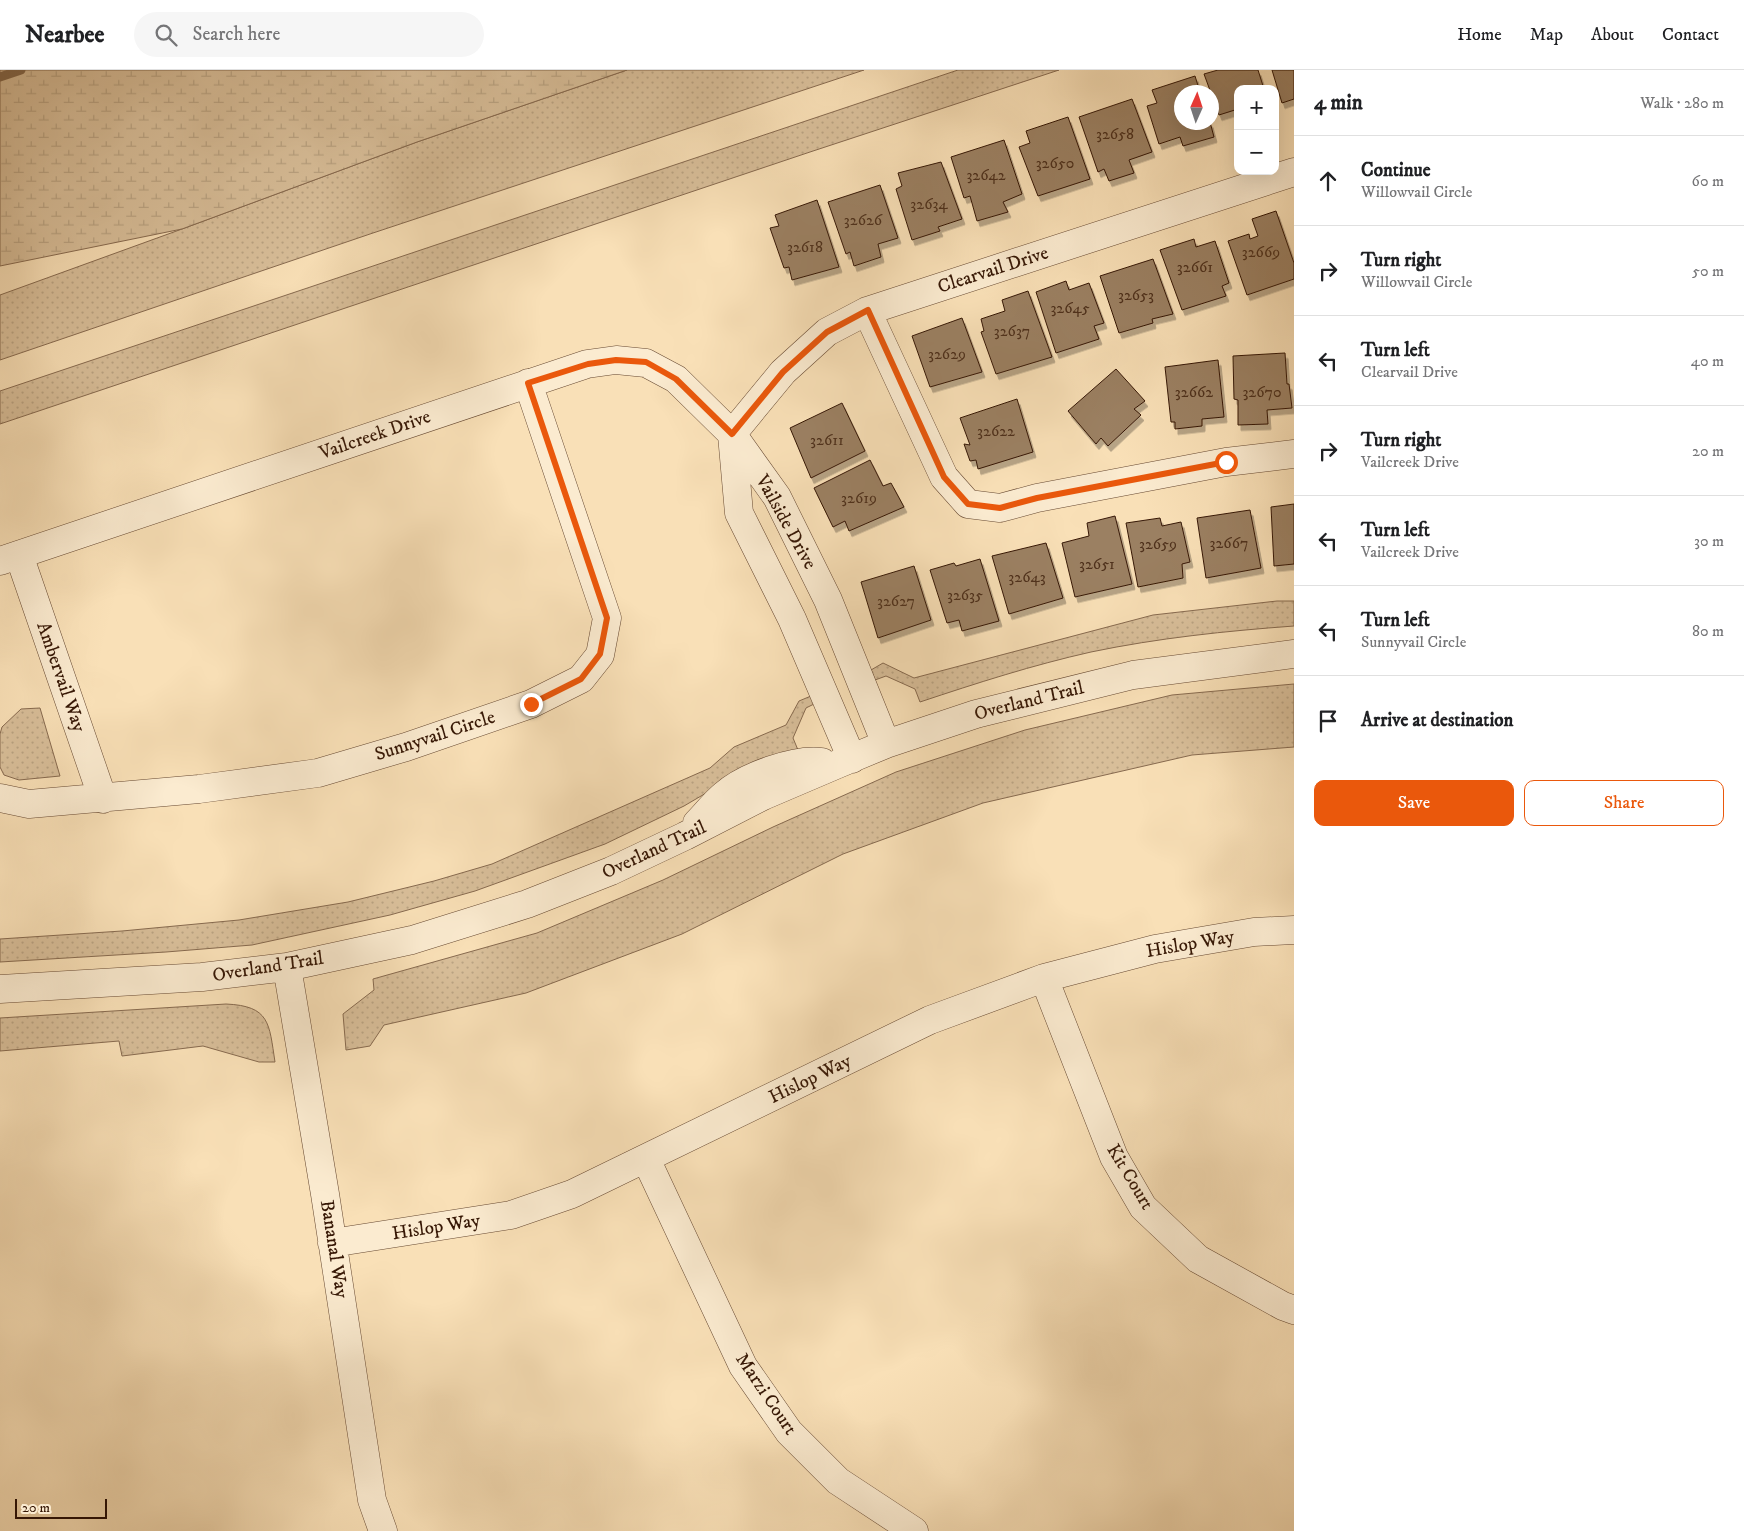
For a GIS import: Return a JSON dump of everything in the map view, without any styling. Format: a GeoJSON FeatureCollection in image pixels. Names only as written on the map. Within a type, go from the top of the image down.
{"type":"FeatureCollection","features":[{"type":"Feature","properties":{"kind":"street","name":"Clearvail Drive"},"geometry":{"type":"LineString","coordinates":[[732,434],[783,372],[827,332],[868,310],[1294,172]]}},
{"type":"Feature","properties":{"kind":"street"},"geometry":{"type":"LineString","coordinates":[[868,310],[944,477],[968,504],[1000,508],[1037,498],[1226,462],[1294,454]]}},
{"type":"Feature","properties":{"kind":"street","name":"Vailcreek Drive"},"geometry":{"type":"LineString","coordinates":[[9,558],[588,364],[616,360],[646,362],[676,379],[732,434]]}},
{"type":"Feature","properties":{"kind":"street","name":"Sunnyvail Circle"},"geometry":{"type":"LineString","coordinates":[[0,798],[29,804],[103,799],[199,789],[318,772],[406,748],[531,704],[581,679],[600,654],[607,618],[528,383]]}},
{"type":"Feature","properties":{"kind":"street","name":"Vailside Drive"},"geometry":{"type":"LineString","coordinates":[[732,434],[777,497],[828,600],[886,744]]}},
{"type":"Feature","properties":{"kind":"street","name":"Vailside Drive"},"geometry":{"type":"LineString","coordinates":[[732,434],[739,513],[792,619],[845,761]]}},
{"type":"Feature","properties":{"kind":"street","name":"Ambervail Way"},"geometry":{"type":"LineString","coordinates":[[9,558],[103,799]]}},
{"type":"Feature","properties":{"kind":"street"},"geometry":{"type":"LineString","coordinates":[[792,619],[828,600]]}},
{"type":"Feature","properties":{"kind":"street","name":"Overland Trail"},"geometry":{"type":"LineString","coordinates":[[0,989],[202,977],[287,967],[412,940],[527,904],[611,871],[763,796],[886,744],[976,714],[1133,675],[1294,654]]}},
{"type":"Feature","properties":{"kind":"street","name":"Hislop Way"},"geometry":{"type":"LineString","coordinates":[[332,1243],[511,1215],[572,1194],[930,1020],[1044,978],[1155,949],[1254,932],[1294,930]]}},
{"type":"Feature","properties":{"kind":"street","name":"Bananal Way"},"geometry":{"type":"LineString","coordinates":[[287,967],[372,1500],[383,1531]]}},
{"type":"Feature","properties":{"kind":"street","name":"Kit Court"},"geometry":{"type":"LineString","coordinates":[[1044,978],[1114,1157],[1143,1207],[1198,1259],[1283,1306],[1294,1310]]}},
{"type":"Feature","properties":{"kind":"street","name":"Marzi Court"},"geometry":{"type":"LineString","coordinates":[[646,1158],[743,1366],[789,1432],[838,1481],[914,1531]]}},
{"type":"Feature","properties":{"kind":"green space"},"geometry":{"type":"Polygon","coordinates":[[[0,70],[627,70],[417,142],[182,229],[0,266],[0,70]]]}},
{"type":"Feature","properties":{"kind":"green space"},"geometry":{"type":"Polygon","coordinates":[[[627,70],[864,70],[370,234],[0,360],[0,295],[417,142],[627,70]]]}},
{"type":"Feature","properties":{"kind":"green space"},"geometry":{"type":"Polygon","coordinates":[[[958,70],[1059,70],[0,424],[0,391],[958,70]]]}},
{"type":"Feature","properties":{"kind":"green space"},"geometry":{"type":"Polygon","coordinates":[[[1277,601],[1294,601],[1294,626],[1192,636],[1091,652],[1005,675],[920,702],[915,689],[886,676],[875,680],[871,670],[883,663],[914,678],[1153,615],[1277,601]]]}},
{"type":"Feature","properties":{"kind":"green space"},"geometry":{"type":"Polygon","coordinates":[[[1294,684],[1294,747],[1192,755],[983,803],[843,854],[682,934],[526,993],[384,1025],[370,1046],[346,1050],[343,1014],[374,990],[373,979],[537,933],[663,880],[773,827],[896,772],[1025,730],[1172,695],[1294,684]]]}},
{"type":"Feature","properties":{"kind":"green space"},"geometry":{"type":"Polygon","coordinates":[[[811,696],[814,704],[806,708],[793,738],[798,750],[730,779],[684,806],[605,844],[475,891],[390,915],[252,945],[0,962],[0,939],[122,931],[239,920],[348,902],[434,881],[492,864],[710,768],[734,747],[786,725],[799,701],[811,696]]]}},
{"type":"Feature","properties":{"kind":"green space"},"geometry":{"type":"Polygon","coordinates":[[[40,708],[60,776],[19,780],[4,775],[0,767],[0,734],[2,727],[21,709],[40,708]]]}},
{"type":"Feature","properties":{"kind":"green space"},"geometry":{"type":"Polygon","coordinates":[[[226,1004],[251,1008],[265,1019],[271,1037],[275,1062],[259,1062],[203,1046],[122,1056],[119,1041],[0,1051],[0,1018],[226,1004]]]}},
{"type":"Feature","properties":{"kind":"building"},"geometry":{"type":"Polygon","coordinates":[[[1218,70],[1258,70],[1263,85],[1234,85],[1234,110],[1219,115],[1219,85],[1208,85],[1204,74],[1218,70]]]}},
{"type":"Feature","properties":{"kind":"building"},"geometry":{"type":"Polygon","coordinates":[[[1272,70],[1294,70],[1294,99],[1282,103],[1279,85],[1277,85],[1272,70]]]}},
{"type":"Feature","properties":{"kind":"building"},"geometry":{"type":"Polygon","coordinates":[[[1195,76],[1198,85],[1174,85],[1174,130],[1212,130],[1214,137],[1183,146],[1180,137],[1159,144],[1147,106],[1157,103],[1152,90],[1195,76]]]}},
{"type":"Feature","properties":{"kind":"building"},"geometry":{"type":"Polygon","coordinates":[[[1132,99],[1152,152],[1129,160],[1134,173],[1109,181],[1104,169],[1098,172],[1079,117],[1132,99]]]}},
{"type":"Feature","properties":{"kind":"building"},"geometry":{"type":"Polygon","coordinates":[[[1068,117],[1090,179],[1038,196],[1019,147],[1030,143],[1026,131],[1068,117]]]}},
{"type":"Feature","properties":{"kind":"building"},"geometry":{"type":"Polygon","coordinates":[[[1004,140],[1022,194],[1003,202],[1008,212],[977,221],[970,196],[964,198],[951,157],[1004,140]]]}},
{"type":"Feature","properties":{"kind":"building"},"geometry":{"type":"Polygon","coordinates":[[[941,162],[962,219],[938,227],[940,231],[912,240],[896,189],[902,186],[898,173],[941,162]]]}},
{"type":"Feature","properties":{"kind":"building"},"geometry":{"type":"Polygon","coordinates":[[[880,185],[898,238],[878,244],[881,257],[854,266],[850,252],[846,254],[828,202],[880,185]]]}},
{"type":"Feature","properties":{"kind":"building"},"geometry":{"type":"Polygon","coordinates":[[[817,200],[839,267],[792,280],[789,267],[784,268],[770,228],[779,226],[775,215],[817,200]]]}},
{"type":"Feature","properties":{"kind":"building"},"geometry":{"type":"Polygon","coordinates":[[[1276,211],[1294,263],[1294,279],[1247,295],[1228,241],[1249,234],[1250,239],[1258,236],[1252,219],[1276,211]]]}},
{"type":"Feature","properties":{"kind":"building"},"geometry":{"type":"Polygon","coordinates":[[[1194,239],[1196,247],[1215,241],[1229,283],[1222,286],[1226,296],[1182,310],[1160,250],[1194,239]]]}},
{"type":"Feature","properties":{"kind":"building"},"geometry":{"type":"Polygon","coordinates":[[[1153,259],[1173,314],[1152,319],[1153,323],[1119,333],[1100,276],[1153,259]]]}},
{"type":"Feature","properties":{"kind":"building"},"geometry":{"type":"Polygon","coordinates":[[[1066,281],[1069,290],[1089,283],[1104,323],[1094,326],[1099,339],[1056,353],[1036,292],[1066,281]]]}},
{"type":"Feature","properties":{"kind":"building"},"geometry":{"type":"Polygon","coordinates":[[[1028,291],[1052,357],[996,374],[981,332],[984,331],[981,319],[1005,311],[1002,300],[1028,291]]]}},
{"type":"Feature","properties":{"kind":"building"},"geometry":{"type":"Polygon","coordinates":[[[962,318],[982,372],[930,387],[912,336],[962,318]]]}},
{"type":"Feature","properties":{"kind":"building"},"geometry":{"type":"Polygon","coordinates":[[[1285,353],[1287,384],[1289,384],[1292,408],[1267,410],[1268,424],[1238,425],[1238,400],[1234,399],[1233,356],[1285,353]]]}},
{"type":"Feature","properties":{"kind":"building"},"geometry":{"type":"Polygon","coordinates":[[[1218,360],[1224,417],[1202,419],[1202,426],[1175,429],[1175,422],[1171,422],[1165,367],[1218,360]]]}},
{"type":"Feature","properties":{"kind":"building"},"geometry":{"type":"Polygon","coordinates":[[[1116,369],[1145,401],[1134,409],[1141,415],[1108,446],[1101,438],[1096,444],[1068,411],[1116,369]]]}},
{"type":"Feature","properties":{"kind":"building"},"geometry":{"type":"Polygon","coordinates":[[[1017,399],[1033,452],[978,469],[976,460],[970,461],[964,444],[970,445],[960,418],[1017,399]]]}},
{"type":"Feature","properties":{"kind":"building"},"geometry":{"type":"Polygon","coordinates":[[[842,403],[865,451],[811,478],[790,428],[842,403]]]}},
{"type":"Feature","properties":{"kind":"building"},"geometry":{"type":"Polygon","coordinates":[[[870,460],[883,486],[891,483],[904,507],[849,531],[845,521],[833,527],[814,488],[870,460]]]}},
{"type":"Feature","properties":{"kind":"building"},"geometry":{"type":"Polygon","coordinates":[[[1294,504],[1294,564],[1274,566],[1271,507],[1294,504]]]}},
{"type":"Feature","properties":{"kind":"building"},"geometry":{"type":"Polygon","coordinates":[[[1250,510],[1261,568],[1206,578],[1197,518],[1250,510]]]}},
{"type":"Feature","properties":{"kind":"building"},"geometry":{"type":"Polygon","coordinates":[[[1115,516],[1132,584],[1075,597],[1062,543],[1089,536],[1087,523],[1115,516]]]}},
{"type":"Feature","properties":{"kind":"building"},"geometry":{"type":"Polygon","coordinates":[[[1160,518],[1162,526],[1181,522],[1190,562],[1182,564],[1183,578],[1138,587],[1126,523],[1160,518]]]}},
{"type":"Feature","properties":{"kind":"building"},"geometry":{"type":"Polygon","coordinates":[[[1046,543],[1063,598],[1009,614],[992,556],[1046,543]]]}},
{"type":"Feature","properties":{"kind":"building"},"geometry":{"type":"Polygon","coordinates":[[[980,559],[999,621],[962,631],[959,620],[947,623],[930,570],[954,563],[956,566],[980,559]]]}},
{"type":"Feature","properties":{"kind":"building"},"geometry":{"type":"Polygon","coordinates":[[[914,566],[931,620],[878,638],[861,582],[914,566]]]}},
{"type":"Feature","properties":{"kind":"waterway"},"geometry":{"type":"LineString","coordinates":[[0,77],[21,70]]}},
{"type":"Feature","properties":{"kind":"route"},"geometry":{"type":"LineString","coordinates":[[531,704],[581,679],[600,654],[607,618],[528,383],[588,364],[616,360],[646,362],[676,379],[732,434],[783,372],[827,332],[868,310],[944,477],[968,504],[1000,508],[1037,498],[1226,462]]}}]}
